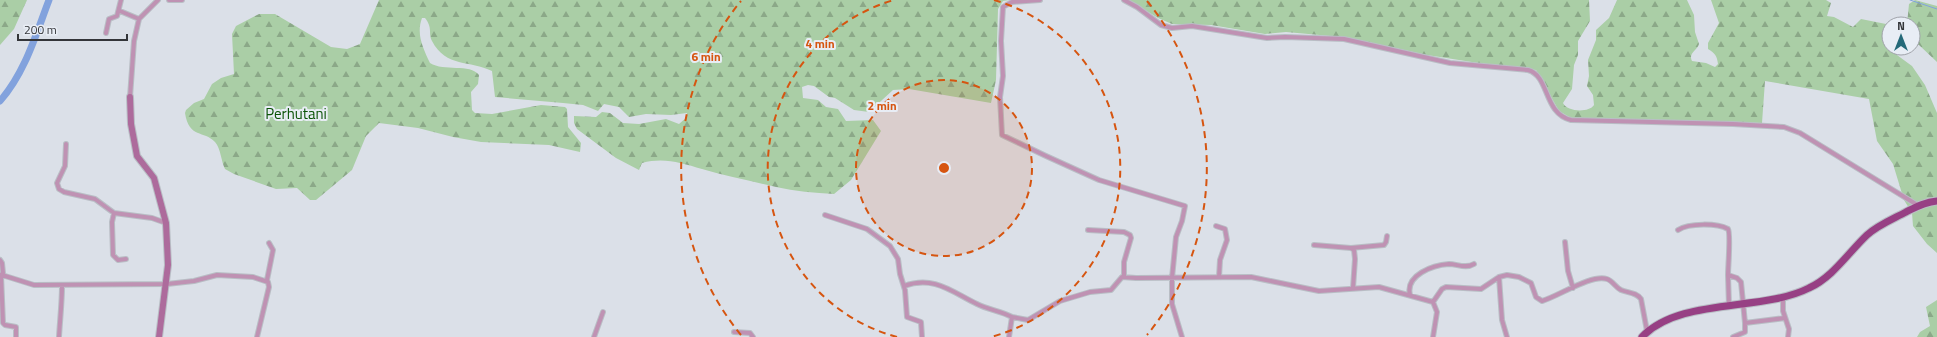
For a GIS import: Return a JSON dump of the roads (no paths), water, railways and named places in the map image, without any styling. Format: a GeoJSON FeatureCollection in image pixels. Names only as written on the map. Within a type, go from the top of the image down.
{"type":"FeatureCollection","features":[{"type":"Feature","properties":{"kind":"highway"},"geometry":{"type":"LineString","coordinates":[[1642,337],[1648,331],[1665,322],[1685,315],[1801,292],[1817,284],[1868,234],[1920,206],[1937,201]]}},
{"type":"Feature","properties":{"kind":"main road"},"geometry":{"type":"LineString","coordinates":[[130,97],[131,124],[137,156],[154,178],[166,223],[168,265],[167,284],[159,337]]}},
{"type":"Feature","properties":{"kind":"street"},"geometry":{"type":"LineString","coordinates":[[106,33],[109,19],[115,17],[120,11],[122,0]]}},
{"type":"Feature","properties":{"kind":"street"},"geometry":{"type":"LineString","coordinates":[[130,97],[134,41],[139,18],[158,0]]}},
{"type":"Feature","properties":{"kind":"street"},"geometry":{"type":"LineString","coordinates":[[169,0],[182,0]]}},
{"type":"Feature","properties":{"kind":"street"},"geometry":{"type":"LineString","coordinates":[[1040,0],[1012,2],[1003,7],[1001,41],[1004,76],[1000,92],[1002,135],[1099,180],[1183,204],[1185,208],[1176,237],[1172,278],[1172,304],[1182,337]]}},
{"type":"Feature","properties":{"kind":"street"},"geometry":{"type":"LineString","coordinates":[[1124,0],[1137,7],[1162,25],[1172,28],[1192,26],[1267,38],[1285,37],[1344,39],[1450,63],[1528,70],[1537,75],[1554,111],[1561,117],[1571,120],[1732,124],[1774,126],[1790,129],[1834,153],[1920,206]]}},
{"type":"Feature","properties":{"kind":"street"},"geometry":{"type":"LineString","coordinates":[[120,11],[139,18]]}},
{"type":"Feature","properties":{"kind":"street"},"geometry":{"type":"LineString","coordinates":[[66,144],[64,166],[57,182],[59,189],[66,194],[95,199],[114,213],[152,218],[166,223]]}},
{"type":"Feature","properties":{"kind":"street"},"geometry":{"type":"LineString","coordinates":[[114,213],[112,222],[113,255],[118,260],[126,259]]}},
{"type":"Feature","properties":{"kind":"street"},"geometry":{"type":"LineString","coordinates":[[825,215],[866,229],[887,243],[898,259],[906,298],[907,317],[921,322],[922,337]]}},
{"type":"Feature","properties":{"kind":"street"},"geometry":{"type":"LineString","coordinates":[[1678,230],[1685,226],[1707,224],[1728,229],[1730,233],[1728,252],[1729,306]]}},
{"type":"Feature","properties":{"kind":"street"},"geometry":{"type":"LineString","coordinates":[[1216,226],[1225,229],[1227,240],[1220,260],[1219,277]]}},
{"type":"Feature","properties":{"kind":"street"},"geometry":{"type":"LineString","coordinates":[[1088,230],[1124,232],[1130,235],[1131,238],[1124,262],[1124,276]]}},
{"type":"Feature","properties":{"kind":"street"},"geometry":{"type":"LineString","coordinates":[[1314,245],[1351,248],[1384,245],[1387,236]]}},
{"type":"Feature","properties":{"kind":"street"},"geometry":{"type":"LineString","coordinates":[[1565,242],[1568,271],[1573,288]]}},
{"type":"Feature","properties":{"kind":"street"},"geometry":{"type":"LineString","coordinates":[[257,337],[269,287],[267,280],[273,250],[268,243]]}},
{"type":"Feature","properties":{"kind":"street"},"geometry":{"type":"LineString","coordinates":[[1351,248],[1354,250],[1355,254],[1353,288]]}},
{"type":"Feature","properties":{"kind":"street"},"geometry":{"type":"LineString","coordinates":[[1450,259],[1450,264]]}},
{"type":"Feature","properties":{"kind":"street"},"geometry":{"type":"LineString","coordinates":[[0,260],[3,266],[1,275],[3,324],[16,327],[16,337]]}},
{"type":"Feature","properties":{"kind":"street"},"geometry":{"type":"LineString","coordinates":[[1410,295],[1409,284],[1415,276],[1435,267],[1450,264],[1467,266],[1474,264]]}},
{"type":"Feature","properties":{"kind":"street"},"geometry":{"type":"LineString","coordinates":[[1,275],[34,284],[62,285],[167,284],[194,281],[217,275],[242,276],[267,280]]}},
{"type":"Feature","properties":{"kind":"street"},"geometry":{"type":"LineString","coordinates":[[1728,275],[1738,278],[1741,282],[1746,329],[1743,334],[1733,337]]}},
{"type":"Feature","properties":{"kind":"street"},"geometry":{"type":"LineString","coordinates":[[904,286],[920,282],[946,287],[977,304],[1003,312],[1012,318],[1028,320],[1060,301],[1090,292],[1110,290],[1114,288],[1120,278],[1124,276],[1172,278],[1251,277],[1319,292],[1379,287],[1433,302]]}},
{"type":"Feature","properties":{"kind":"street"},"geometry":{"type":"LineString","coordinates":[[1433,302],[1442,289],[1446,287],[1481,289],[1499,277],[1512,276],[1528,280],[1533,286],[1536,297],[1542,301],[1591,280],[1604,278],[1611,281],[1619,289],[1638,295],[1641,299],[1648,331]]}},
{"type":"Feature","properties":{"kind":"street"},"geometry":{"type":"LineString","coordinates":[[1499,277],[1502,320],[1507,337]]}},
{"type":"Feature","properties":{"kind":"street"},"geometry":{"type":"LineString","coordinates":[[59,337],[62,312],[62,285]]}},
{"type":"Feature","properties":{"kind":"street"},"geometry":{"type":"LineString","coordinates":[[1783,296],[1783,311],[1789,328],[1788,337]]}},
{"type":"Feature","properties":{"kind":"street"},"geometry":{"type":"LineString","coordinates":[[1433,302],[1437,312],[1433,337]]}},
{"type":"Feature","properties":{"kind":"street"},"geometry":{"type":"LineString","coordinates":[[594,337],[603,312]]}},
{"type":"Feature","properties":{"kind":"street"},"geometry":{"type":"LineString","coordinates":[[1009,337],[1012,318]]}},
{"type":"Feature","properties":{"kind":"street"},"geometry":{"type":"LineString","coordinates":[[1745,323],[1785,318]]}},
{"type":"Feature","properties":{"kind":"street"},"geometry":{"type":"LineString","coordinates":[[734,332],[750,333],[753,337]]}},
{"type":"Feature","properties":{"kind":"waterway"},"geometry":{"type":"LineString","coordinates":[[0,101],[9,90],[23,66],[49,0]]}},
{"type":"Feature","properties":{"kind":"waterway"},"geometry":{"type":"LineString","coordinates":[[1910,0],[1937,9]]}},
{"type":"Feature","properties":{"kind":"park label","name":"Perhutani"},"geometry":{"type":"Point","coordinates":[296,114]}}]}
